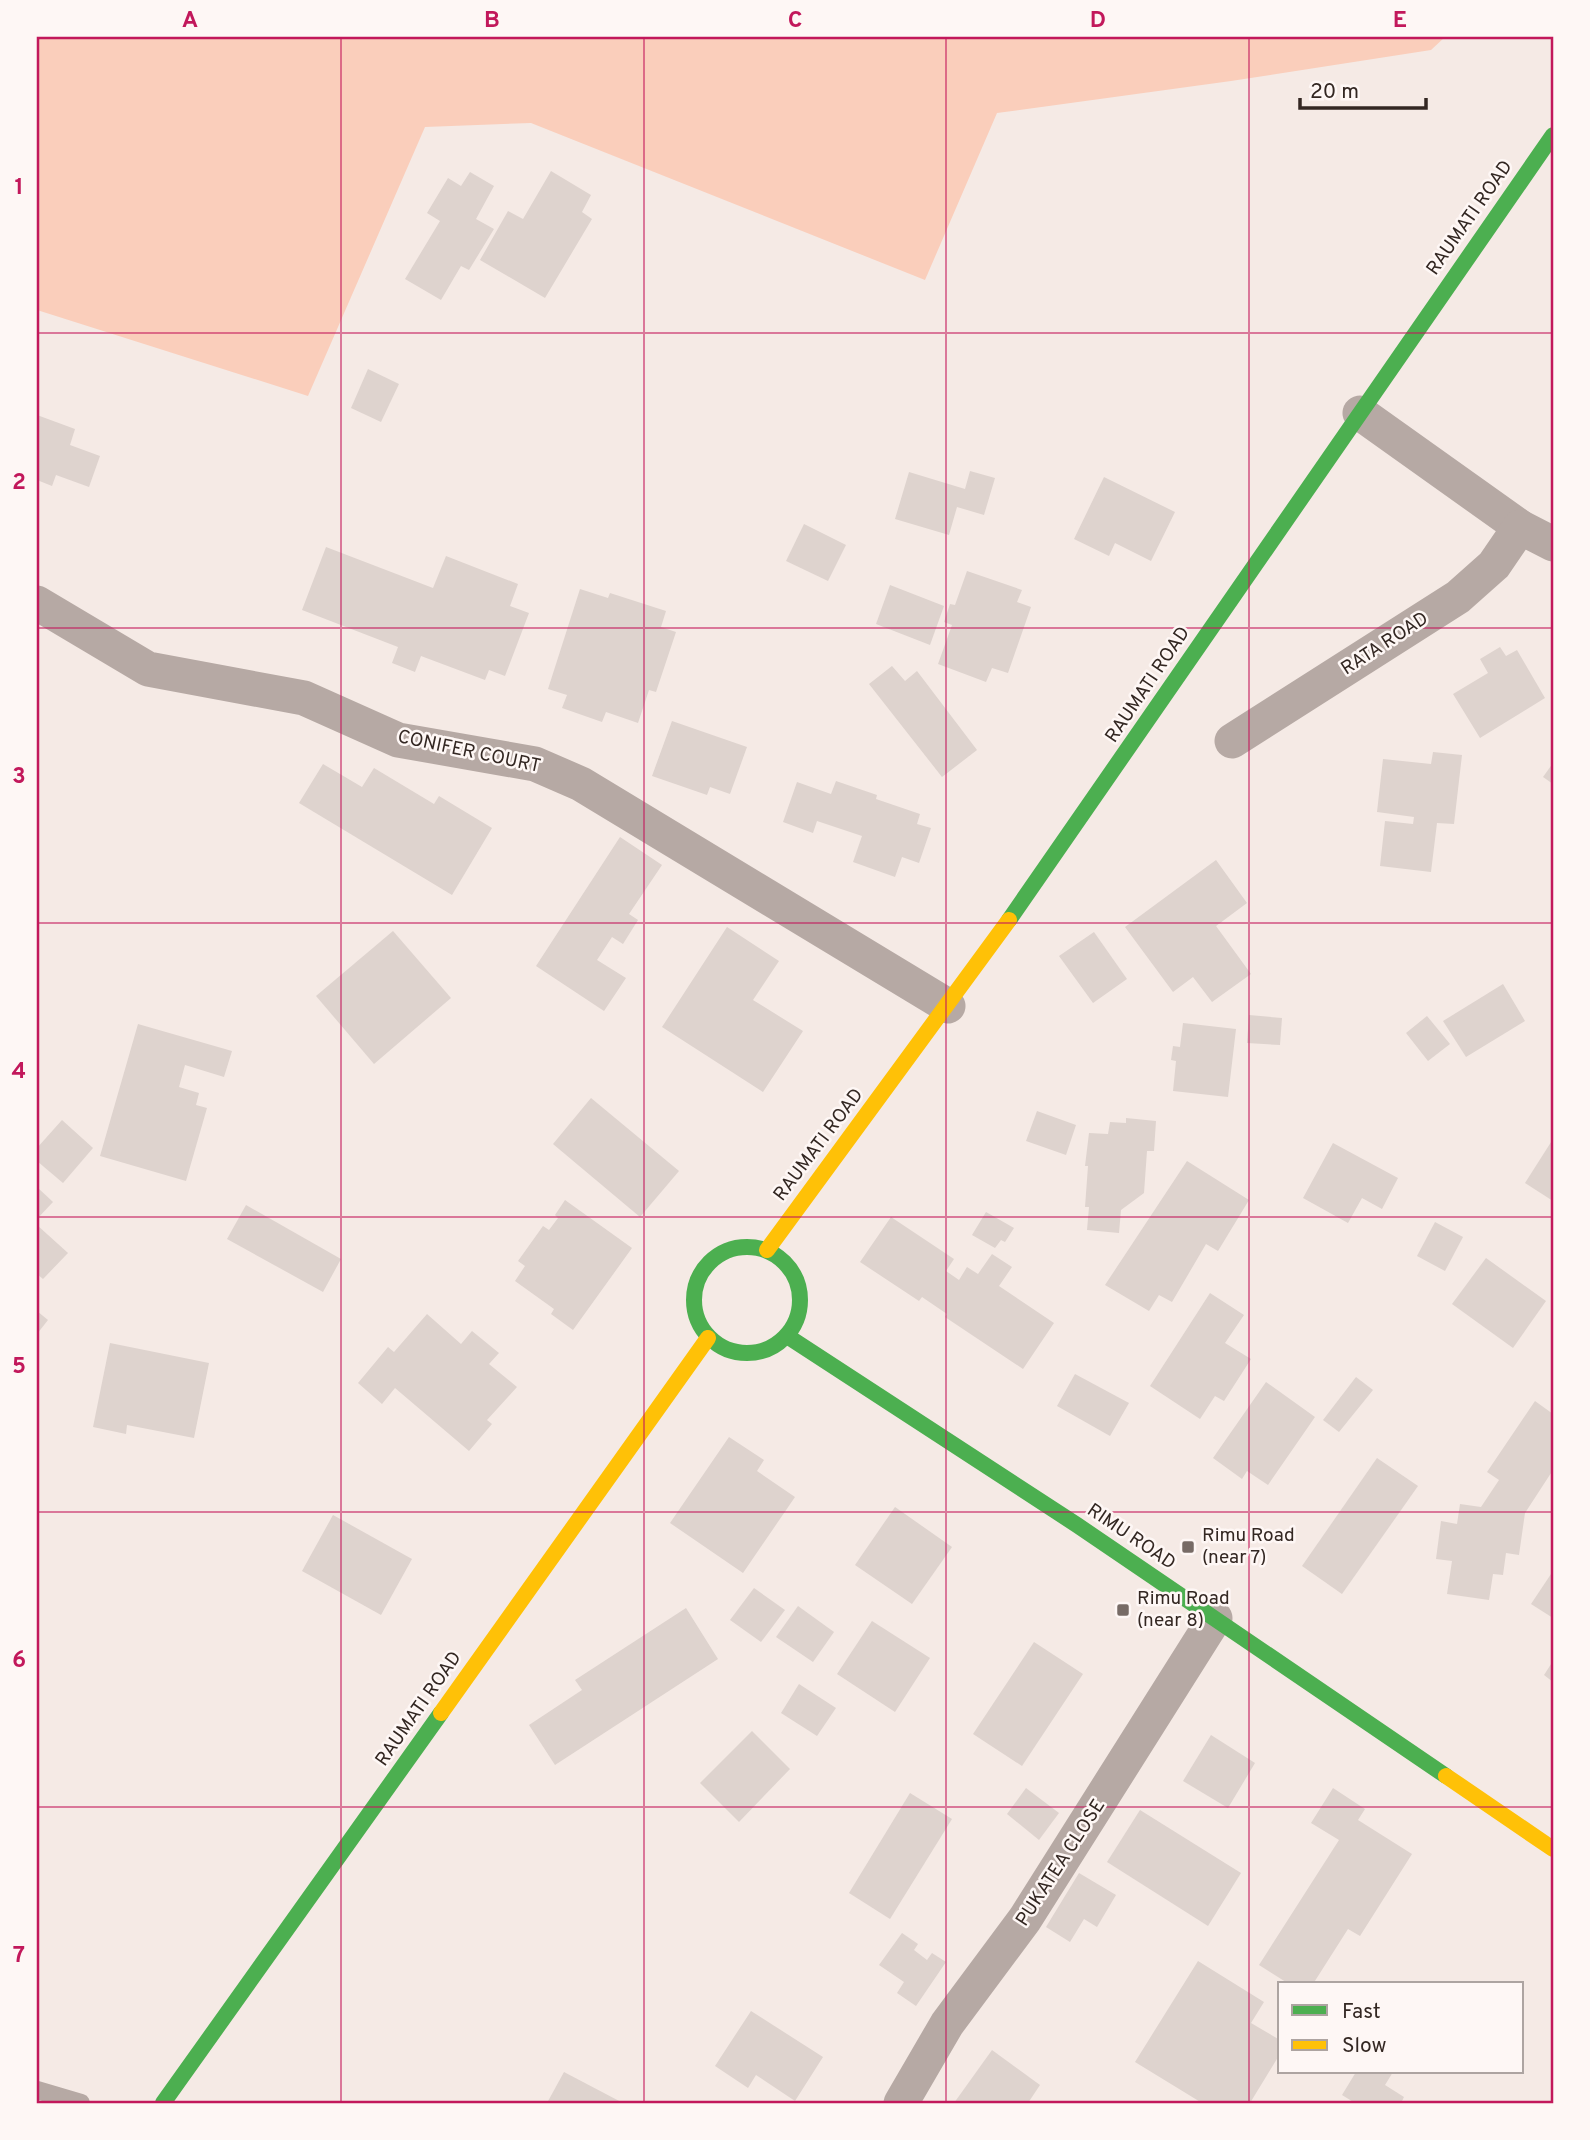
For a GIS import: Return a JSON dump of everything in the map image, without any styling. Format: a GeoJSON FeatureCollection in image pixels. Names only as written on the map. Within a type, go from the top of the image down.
{"type":"FeatureCollection","features":[{"type":"Feature","properties":{"kind":"main road","name":"RAUMATI ROAD"},"geometry":{"type":"LineString","coordinates":[[767,1250],[948,1006],[1099,793],[1553,135]]}},
{"type":"Feature","properties":{"kind":"main road"},"geometry":{"type":"LineString","coordinates":[[750,1246],[767,1250],[782,1259],[793,1272],[800,1288],[796,1322],[787,1336],[770,1350],[748,1355],[726,1350],[708,1338],[698,1322],[693,1305],[695,1287],[702,1270],[715,1257],[731,1249],[750,1246]]}},
{"type":"Feature","properties":{"kind":"main road","name":"RIMU ROAD"},"geometry":{"type":"LineString","coordinates":[[787,1336],[1215,1618],[1553,1849]]}},
{"type":"Feature","properties":{"kind":"main road","name":"RAUMATI ROAD"},"geometry":{"type":"LineString","coordinates":[[163,2103],[708,1338]]}},
{"type":"Feature","properties":{"kind":"street"},"geometry":{"type":"LineString","coordinates":[[1360,413],[1520,527],[1553,544]]}},
{"type":"Feature","properties":{"kind":"street","name":"RATA ROAD"},"geometry":{"type":"LineString","coordinates":[[1232,741],[1458,597],[1494,565],[1520,527]]}},
{"type":"Feature","properties":{"kind":"street","name":"CONIFER COURT"},"geometry":{"type":"LineString","coordinates":[[37,603],[148,669],[304,698],[398,740],[535,764],[581,784],[948,1006]]}},
{"type":"Feature","properties":{"kind":"street","name":"PUKATEA CLOSE"},"geometry":{"type":"LineString","coordinates":[[901,2103],[947,2024],[1025,1919],[1215,1618]]}},
{"type":"Feature","properties":{"kind":"lane"},"geometry":{"type":"LineString","coordinates":[[37,2090],[81,2103]]}},
{"type":"Feature","properties":{"kind":"shaded area"},"geometry":{"type":"Polygon","coordinates":[[[37,37],[1445,37],[1431,50],[997,113],[925,280],[531,123],[425,127],[308,396],[37,310],[37,37]]]}},
{"type":"Feature","properties":{"kind":"building"},"geometry":{"type":"Polygon","coordinates":[[[551,171],[591,195],[582,212],[592,219],[545,298],[480,260],[508,211],[523,219],[551,171]]]}},
{"type":"Feature","properties":{"kind":"building"},"geometry":{"type":"Polygon","coordinates":[[[470,172],[494,186],[476,219],[494,229],[469,270],[461,266],[441,300],[405,279],[440,221],[427,213],[448,178],[461,186],[470,172]]]}},
{"type":"Feature","properties":{"kind":"building"},"geometry":{"type":"Polygon","coordinates":[[[368,369],[399,384],[381,422],[351,408],[368,369]]]}},
{"type":"Feature","properties":{"kind":"building"},"geometry":{"type":"Polygon","coordinates":[[[37,415],[75,429],[70,445],[100,456],[89,487],[56,475],[52,486],[37,480],[37,415]]]}},
{"type":"Feature","properties":{"kind":"building"},"geometry":{"type":"Polygon","coordinates":[[[970,471],[995,478],[984,515],[957,507],[949,535],[895,519],[909,472],[965,489],[970,471]]]}},
{"type":"Feature","properties":{"kind":"building"},"geometry":{"type":"Polygon","coordinates":[[[1104,477],[1175,512],[1151,561],[1115,543],[1109,556],[1074,539],[1104,477]]]}},
{"type":"Feature","properties":{"kind":"building"},"geometry":{"type":"Polygon","coordinates":[[[804,524],[846,545],[828,581],[786,561],[804,524]]]}},
{"type":"Feature","properties":{"kind":"building"},"geometry":{"type":"Polygon","coordinates":[[[326,547],[433,588],[446,556],[518,584],[510,606],[529,613],[505,676],[489,670],[485,680],[421,656],[415,672],[392,663],[398,647],[302,610],[326,547]]]}},
{"type":"Feature","properties":{"kind":"building"},"geometry":{"type":"Polygon","coordinates":[[[967,571],[1022,590],[1017,602],[1031,607],[1008,673],[992,668],[986,682],[938,664],[952,625],[944,622],[950,604],[955,605],[967,571]]]}},
{"type":"Feature","properties":{"kind":"building"},"geometry":{"type":"Polygon","coordinates":[[[890,585],[944,606],[930,645],[876,624],[890,585]]]}},
{"type":"Feature","properties":{"kind":"building"},"geometry":{"type":"Polygon","coordinates":[[[580,589],[608,598],[610,593],[666,611],[661,627],[676,632],[656,692],[649,690],[638,723],[606,712],[602,722],[562,708],[567,695],[548,689],[580,589]]]}},
{"type":"Feature","properties":{"kind":"building"},"geometry":{"type":"Polygon","coordinates":[[[1500,647],[1506,656],[1517,650],[1545,698],[1480,738],[1453,694],[1488,673],[1480,659],[1500,647]]]}},
{"type":"Feature","properties":{"kind":"building"},"geometry":{"type":"Polygon","coordinates":[[[892,666],[905,681],[917,671],[977,750],[942,777],[869,684],[892,666]]]}},
{"type":"Feature","properties":{"kind":"building"},"geometry":{"type":"Polygon","coordinates":[[[672,721],[747,747],[730,794],[710,787],[707,795],[652,776],[672,721]]]}},
{"type":"Feature","properties":{"kind":"building"},"geometry":{"type":"Polygon","coordinates":[[[1433,752],[1462,755],[1454,824],[1437,823],[1431,872],[1380,866],[1385,821],[1413,824],[1414,817],[1377,812],[1383,759],[1431,764],[1433,752]]]}},
{"type":"Feature","properties":{"kind":"building"},"geometry":{"type":"Polygon","coordinates":[[[1553,763],[1553,784],[1543,777],[1553,763]]]}},
{"type":"Feature","properties":{"kind":"building"},"geometry":{"type":"Polygon","coordinates":[[[323,764],[362,787],[374,768],[434,804],[439,796],[492,828],[452,895],[299,803],[323,764]]]}},
{"type":"Feature","properties":{"kind":"building"},"geometry":{"type":"Polygon","coordinates":[[[836,781],[877,795],[876,799],[920,814],[917,824],[931,828],[919,863],[902,857],[895,877],[853,862],[862,836],[817,821],[813,833],[783,822],[797,782],[831,794],[836,781]]]}},
{"type":"Feature","properties":{"kind":"building"},"geometry":{"type":"Polygon","coordinates":[[[620,837],[662,865],[629,914],[638,920],[623,944],[612,937],[597,960],[626,978],[604,1011],[536,966],[620,837]]]}},
{"type":"Feature","properties":{"kind":"building"},"geometry":{"type":"Polygon","coordinates":[[[1216,860],[1247,903],[1216,926],[1251,974],[1212,1002],[1193,977],[1173,992],[1125,927],[1216,860]]]}},
{"type":"Feature","properties":{"kind":"building"},"geometry":{"type":"Polygon","coordinates":[[[727,927],[779,961],[753,1000],[803,1031],[763,1092],[662,1027],[727,927]]]}},
{"type":"Feature","properties":{"kind":"building"},"geometry":{"type":"Polygon","coordinates":[[[393,931],[451,998],[374,1064],[316,996],[393,931]]]}},
{"type":"Feature","properties":{"kind":"building"},"geometry":{"type":"Polygon","coordinates":[[[1094,932],[1127,979],[1093,1003],[1059,956],[1094,932]]]}},
{"type":"Feature","properties":{"kind":"building"},"geometry":{"type":"Polygon","coordinates":[[[1503,984],[1525,1021],[1466,1057],[1443,1021],[1503,984]]]}},
{"type":"Feature","properties":{"kind":"building"},"geometry":{"type":"Polygon","coordinates":[[[1249,1015],[1282,1018],[1280,1045],[1247,1043],[1249,1015]]]}},
{"type":"Feature","properties":{"kind":"building"},"geometry":{"type":"Polygon","coordinates":[[[1427,1016],[1450,1044],[1428,1061],[1406,1033],[1427,1016]]]}},
{"type":"Feature","properties":{"kind":"building"},"geometry":{"type":"Polygon","coordinates":[[[1183,1023],[1236,1029],[1228,1097],[1173,1091],[1176,1061],[1171,1060],[1173,1046],[1180,1047],[1183,1023]]]}},
{"type":"Feature","properties":{"kind":"building"},"geometry":{"type":"Polygon","coordinates":[[[138,1024],[232,1051],[224,1077],[185,1065],[179,1087],[199,1093],[196,1105],[207,1108],[186,1181],[100,1156],[138,1024]]]}},
{"type":"Feature","properties":{"kind":"building"},"geometry":{"type":"Polygon","coordinates":[[[591,1098],[679,1171],[640,1217],[553,1144],[591,1098]]]}},
{"type":"Feature","properties":{"kind":"building"},"geometry":{"type":"Polygon","coordinates":[[[1037,1111],[1076,1125],[1066,1155],[1026,1141],[1037,1111]]]}},
{"type":"Feature","properties":{"kind":"building"},"geometry":{"type":"Polygon","coordinates":[[[1126,1118],[1156,1121],[1154,1151],[1147,1151],[1144,1193],[1121,1210],[1119,1233],[1087,1230],[1089,1207],[1085,1207],[1088,1166],[1085,1166],[1089,1133],[1108,1134],[1110,1122],[1126,1123],[1126,1118]]]}},
{"type":"Feature","properties":{"kind":"building"},"geometry":{"type":"Polygon","coordinates":[[[62,1120],[93,1148],[63,1183],[37,1161],[37,1148],[62,1120]]]}},
{"type":"Feature","properties":{"kind":"building"},"geometry":{"type":"Polygon","coordinates":[[[1553,1139],[1553,1201],[1525,1183],[1553,1139]]]}},
{"type":"Feature","properties":{"kind":"building"},"geometry":{"type":"Polygon","coordinates":[[[1333,1143],[1398,1178],[1382,1209],[1362,1198],[1348,1223],[1303,1198],[1333,1143]]]}},
{"type":"Feature","properties":{"kind":"building"},"geometry":{"type":"Polygon","coordinates":[[[1187,1161],[1249,1200],[1218,1251],[1206,1244],[1172,1302],[1159,1295],[1149,1311],[1105,1285],[1187,1161]]]}},
{"type":"Feature","properties":{"kind":"building"},"geometry":{"type":"Polygon","coordinates":[[[37,1187],[53,1202],[37,1219],[37,1187]]]}},
{"type":"Feature","properties":{"kind":"building"},"geometry":{"type":"Polygon","coordinates":[[[565,1200],[632,1248],[573,1330],[551,1314],[554,1309],[515,1281],[525,1266],[518,1261],[543,1226],[549,1230],[558,1218],[555,1215],[565,1200]]]}},
{"type":"Feature","properties":{"kind":"building"},"geometry":{"type":"Polygon","coordinates":[[[246,1205],[341,1259],[323,1292],[227,1239],[246,1205]]]}},
{"type":"Feature","properties":{"kind":"building"},"geometry":{"type":"Polygon","coordinates":[[[986,1212],[1014,1228],[1005,1242],[1001,1240],[995,1248],[972,1235],[986,1212]]]}},
{"type":"Feature","properties":{"kind":"building"},"geometry":{"type":"Polygon","coordinates":[[[891,1217],[954,1259],[946,1271],[959,1280],[967,1267],[978,1274],[992,1254],[1012,1267],[999,1286],[1054,1323],[1023,1369],[945,1317],[947,1314],[922,1297],[919,1301],[860,1262],[891,1217]]]}},
{"type":"Feature","properties":{"kind":"building"},"geometry":{"type":"Polygon","coordinates":[[[1435,1222],[1463,1237],[1445,1271],[1417,1256],[1435,1222]]]}},
{"type":"Feature","properties":{"kind":"building"},"geometry":{"type":"Polygon","coordinates":[[[37,1225],[68,1253],[43,1279],[37,1274],[37,1225]]]}},
{"type":"Feature","properties":{"kind":"building"},"geometry":{"type":"Polygon","coordinates":[[[1486,1258],[1546,1301],[1513,1348],[1452,1304],[1486,1258]]]}},
{"type":"Feature","properties":{"kind":"building"},"geometry":{"type":"Polygon","coordinates":[[[1210,1293],[1244,1315],[1225,1343],[1251,1359],[1224,1401],[1215,1396],[1200,1419],[1150,1386],[1210,1293]]]}},
{"type":"Feature","properties":{"kind":"building"},"geometry":{"type":"Polygon","coordinates":[[[37,1311],[48,1320],[37,1334],[37,1311]]]}},
{"type":"Feature","properties":{"kind":"building"},"geometry":{"type":"Polygon","coordinates":[[[427,1314],[461,1344],[472,1331],[499,1353],[489,1364],[517,1387],[487,1420],[492,1424],[469,1451],[395,1388],[382,1404],[358,1383],[388,1347],[394,1352],[427,1314]]]}},
{"type":"Feature","properties":{"kind":"building"},"geometry":{"type":"Polygon","coordinates":[[[110,1343],[209,1363],[194,1438],[127,1425],[126,1434],[93,1427],[110,1343]]]}},
{"type":"Feature","properties":{"kind":"building"},"geometry":{"type":"Polygon","coordinates":[[[1075,1374],[1129,1403],[1110,1436],[1057,1406],[1075,1374]]]}},
{"type":"Feature","properties":{"kind":"building"},"geometry":{"type":"Polygon","coordinates":[[[1356,1377],[1373,1390],[1339,1432],[1323,1420],[1356,1377]]]}},
{"type":"Feature","properties":{"kind":"building"},"geometry":{"type":"Polygon","coordinates":[[[1266,1382],[1315,1417],[1268,1485],[1247,1471],[1242,1479],[1213,1458],[1266,1382]]]}},
{"type":"Feature","properties":{"kind":"building"},"geometry":{"type":"Polygon","coordinates":[[[1535,1401],[1553,1414],[1553,1470],[1525,1513],[1519,1555],[1506,1553],[1503,1575],[1493,1574],[1489,1600],[1447,1594],[1452,1561],[1436,1559],[1441,1521],[1457,1524],[1460,1504],[1481,1507],[1499,1480],[1487,1472],[1535,1401]]]}},
{"type":"Feature","properties":{"kind":"building"},"geometry":{"type":"Polygon","coordinates":[[[729,1437],[764,1460],[757,1471],[795,1497],[743,1573],[670,1523],[729,1437]]]}},
{"type":"Feature","properties":{"kind":"building"},"geometry":{"type":"Polygon","coordinates":[[[1377,1458],[1418,1486],[1342,1594],[1302,1566],[1377,1458]]]}},
{"type":"Feature","properties":{"kind":"building"},"geometry":{"type":"Polygon","coordinates":[[[895,1507],[952,1547],[912,1604],[855,1565],[895,1507]]]}},
{"type":"Feature","properties":{"kind":"building"},"geometry":{"type":"Polygon","coordinates":[[[333,1515],[412,1559],[381,1615],[302,1571],[333,1515]]]}},
{"type":"Feature","properties":{"kind":"building"},"geometry":{"type":"Polygon","coordinates":[[[1553,1571],[1553,1618],[1531,1604],[1553,1571]]]}},
{"type":"Feature","properties":{"kind":"building"},"geometry":{"type":"Polygon","coordinates":[[[754,1588],[785,1610],[761,1642],[730,1620],[754,1588]]]}},
{"type":"Feature","properties":{"kind":"building"},"geometry":{"type":"Polygon","coordinates":[[[798,1606],[834,1632],[813,1662],[776,1637],[798,1606]]]}},
{"type":"Feature","properties":{"kind":"building"},"geometry":{"type":"Polygon","coordinates":[[[686,1608],[718,1659],[555,1765],[529,1725],[582,1690],[575,1680],[686,1608]]]}},
{"type":"Feature","properties":{"kind":"building"},"geometry":{"type":"Polygon","coordinates":[[[872,1621],[930,1658],[895,1712],[837,1674],[872,1621]]]}},
{"type":"Feature","properties":{"kind":"building"},"geometry":{"type":"Polygon","coordinates":[[[1034,1642],[1083,1674],[1022,1766],[973,1734],[1034,1642]]]}},
{"type":"Feature","properties":{"kind":"building"},"geometry":{"type":"Polygon","coordinates":[[[1553,1661],[1553,1682],[1544,1675],[1553,1661]]]}},
{"type":"Feature","properties":{"kind":"building"},"geometry":{"type":"Polygon","coordinates":[[[799,1684],[836,1708],[817,1736],[781,1713],[799,1684]]]}},
{"type":"Feature","properties":{"kind":"building"},"geometry":{"type":"Polygon","coordinates":[[[752,1731],[790,1769],[739,1822],[700,1783],[752,1731]]]}},
{"type":"Feature","properties":{"kind":"building"},"geometry":{"type":"Polygon","coordinates":[[[1211,1735],[1255,1763],[1228,1808],[1183,1781],[1211,1735]]]}},
{"type":"Feature","properties":{"kind":"building"},"geometry":{"type":"Polygon","coordinates":[[[1026,1788],[1059,1813],[1039,1840],[1007,1814],[1026,1788]]]}},
{"type":"Feature","properties":{"kind":"building"},"geometry":{"type":"Polygon","coordinates":[[[1333,1788],[1365,1809],[1358,1820],[1412,1854],[1360,1936],[1348,1929],[1314,1982],[1286,1982],[1259,1965],[1339,1840],[1311,1823],[1333,1788]]]}},
{"type":"Feature","properties":{"kind":"building"},"geometry":{"type":"Polygon","coordinates":[[[910,1793],[952,1819],[890,1919],[849,1893],[910,1793]]]}},
{"type":"Feature","properties":{"kind":"building"},"geometry":{"type":"Polygon","coordinates":[[[1140,1810],[1241,1873],[1208,1926],[1107,1862],[1140,1810]]]}},
{"type":"Feature","properties":{"kind":"building"},"geometry":{"type":"Polygon","coordinates":[[[1079,1873],[1116,1895],[1097,1927],[1084,1919],[1070,1942],[1046,1927],[1079,1873]]]}},
{"type":"Feature","properties":{"kind":"building"},"geometry":{"type":"Polygon","coordinates":[[[902,1933],[918,1944],[914,1950],[927,1960],[932,1953],[946,1962],[916,2006],[897,1993],[904,1982],[879,1965],[902,1933]]]}},
{"type":"Feature","properties":{"kind":"building"},"geometry":{"type":"Polygon","coordinates":[[[1198,1961],[1264,2002],[1251,2023],[1278,2039],[1278,2057],[1250,2103],[1202,2103],[1135,2062],[1198,1961]]]}},
{"type":"Feature","properties":{"kind":"building"},"geometry":{"type":"Polygon","coordinates":[[[751,2011],[823,2057],[795,2101],[756,2075],[748,2088],[715,2066],[751,2011]]]}},
{"type":"Feature","properties":{"kind":"building"},"geometry":{"type":"Polygon","coordinates":[[[992,2050],[1040,2085],[1028,2103],[954,2103],[992,2050]]]}},
{"type":"Feature","properties":{"kind":"building"},"geometry":{"type":"Polygon","coordinates":[[[564,2072],[623,2103],[547,2103],[564,2072]]]}},
{"type":"Feature","properties":{"kind":"building"},"geometry":{"type":"Polygon","coordinates":[[[1355,2074],[1392,2074],[1385,2085],[1404,2097],[1401,2103],[1355,2103],[1342,2095],[1355,2074]]]}},
{"type":"Feature","properties":{"kind":"traffic: fast"},"geometry":{"type":"LineString","coordinates":[[1009,920],[1553,135]]}},
{"type":"Feature","properties":{"kind":"traffic: fast"},"geometry":{"type":"LineString","coordinates":[[747,1247],[767,1251],[785,1262],[796,1280],[800,1300],[796,1320],[785,1338],[767,1349],[747,1353],[727,1349],[709,1338],[698,1320],[694,1300],[698,1280],[709,1262],[727,1251],[747,1247]]}},
{"type":"Feature","properties":{"kind":"traffic: fast"},"geometry":{"type":"LineString","coordinates":[[787,1336],[1077,1525],[1446,1776]]}},
{"type":"Feature","properties":{"kind":"traffic: fast"},"geometry":{"type":"LineString","coordinates":[[163,2103],[441,1713]]}},
{"type":"Feature","properties":{"kind":"traffic: slow"},"geometry":{"type":"LineString","coordinates":[[767,1250],[1009,920]]}},
{"type":"Feature","properties":{"kind":"traffic: slow"},"geometry":{"type":"LineString","coordinates":[[441,1713],[708,1338]]}},
{"type":"Feature","properties":{"kind":"traffic: slow"},"geometry":{"type":"LineString","coordinates":[[1446,1776],[1553,1849]]}},
{"type":"Feature","properties":{"kind":"place","name":"Rimu Road (near 7)"},"geometry":{"type":"Point","coordinates":[1188,1547]}},
{"type":"Feature","properties":{"kind":"place","name":"Rimu Road (near 8)"},"geometry":{"type":"Point","coordinates":[1123,1610]}}]}
